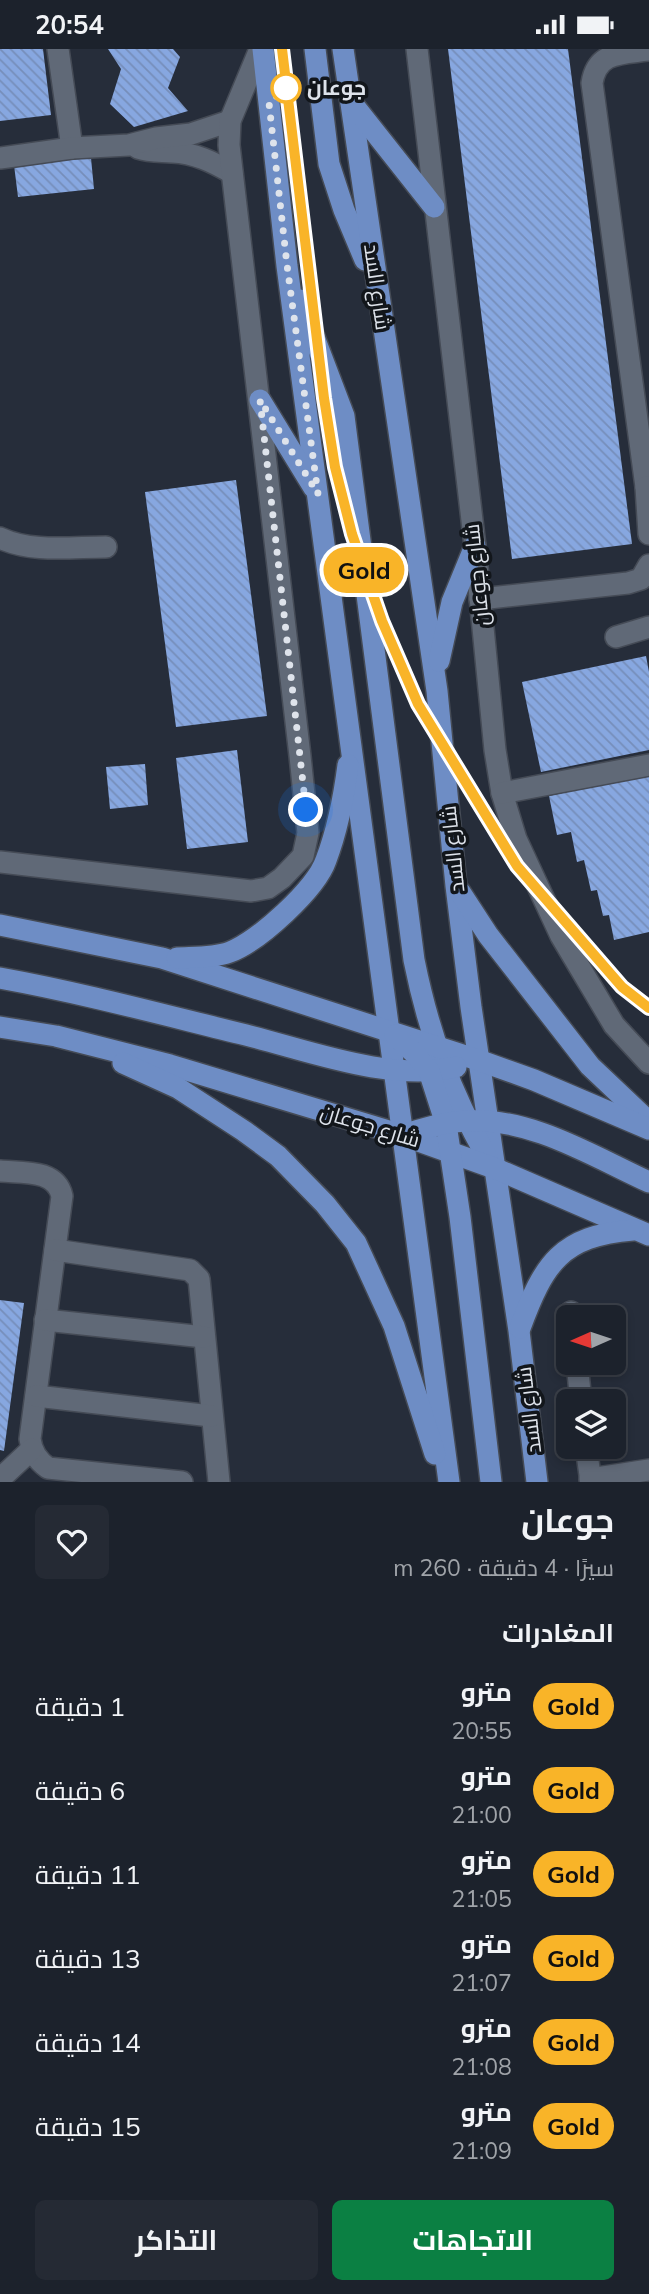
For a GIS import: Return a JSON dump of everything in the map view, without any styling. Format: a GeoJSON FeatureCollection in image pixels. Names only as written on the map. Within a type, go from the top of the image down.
{"type":"FeatureCollection","features":[{"type":"Feature","properties":{"kind":"main road"},"geometry":{"type":"LineString","coordinates":[[262,49],[287,265],[447,1482]]}},
{"type":"Feature","properties":{"kind":"main road"},"geometry":{"type":"LineString","coordinates":[[315,49],[329,165],[344,210],[377,288]]}},
{"type":"Feature","properties":{"kind":"main road","name":"شارع السد"},"geometry":{"type":"LineString","coordinates":[[343,49],[437,691],[456,886],[478,1060],[466,1122],[494,1168],[519,1331],[537,1482]]}},
{"type":"Feature","properties":{"kind":"main road"},"geometry":{"type":"LineString","coordinates":[[350,100],[433,207]]}},
{"type":"Feature","properties":{"kind":"main road"},"geometry":{"type":"LineString","coordinates":[[287,265],[344,415],[414,960],[435,1046],[436,1071]]}},
{"type":"Feature","properties":{"kind":"main road"},"geometry":{"type":"LineString","coordinates":[[260,400],[318,494]]}},
{"type":"Feature","properties":{"kind":"main road"},"geometry":{"type":"LineString","coordinates":[[437,691],[444,631],[455,593],[475,546]]}},
{"type":"Feature","properties":{"kind":"main road"},"geometry":{"type":"LineString","coordinates":[[162,958],[198,957],[230,952],[256,937],[300,898],[326,863],[346,780],[351,739]]}},
{"type":"Feature","properties":{"kind":"main road"},"geometry":{"type":"LineString","coordinates":[[456,886],[488,935],[590,1066],[649,1122]]}},
{"type":"Feature","properties":{"kind":"main road"},"geometry":{"type":"LineString","coordinates":[[0,925],[162,958],[478,1060],[534,1080],[649,1129]]}},
{"type":"Feature","properties":{"kind":"main road"},"geometry":{"type":"LineString","coordinates":[[0,978],[75,992],[394,1070],[436,1071],[478,1060]]}},
{"type":"Feature","properties":{"kind":"main road","name":"شارع جوعان"},"geometry":{"type":"LineString","coordinates":[[0,1027],[56,1037],[170,1065],[402,1135],[494,1168],[644,1232]]}},
{"type":"Feature","properties":{"kind":"main road"},"geometry":{"type":"LineString","coordinates":[[388,1030],[436,1071],[466,1122]]}},
{"type":"Feature","properties":{"kind":"main road"},"geometry":{"type":"LineString","coordinates":[[56,1037],[178,1088],[278,1156],[325,1204],[356,1243],[394,1326],[447,1482]]}},
{"type":"Feature","properties":{"kind":"main road"},"geometry":{"type":"LineString","coordinates":[[402,1135],[466,1122],[538,1131],[649,1182]]}},
{"type":"Feature","properties":{"kind":"main road"},"geometry":{"type":"LineString","coordinates":[[466,1122],[452,1153],[491,1482]]}},
{"type":"Feature","properties":{"kind":"main road"},"geometry":{"type":"LineString","coordinates":[[519,1331],[538,1283],[556,1257],[586,1238],[607,1232],[644,1232]]}},
{"type":"Feature","properties":{"kind":"street"},"geometry":{"type":"LineString","coordinates":[[58,49],[72,148]]}},
{"type":"Feature","properties":{"kind":"street"},"geometry":{"type":"LineString","coordinates":[[0,862],[251,891],[268,888],[303,856],[308,833],[306,810],[229,145],[230,121],[262,49]]}},
{"type":"Feature","properties":{"kind":"street","name":"شارع جوعان"},"geometry":{"type":"LineString","coordinates":[[416,49],[502,793],[516,839],[561,936],[614,1025],[649,1063]]}},
{"type":"Feature","properties":{"kind":"street"},"geometry":{"type":"LineString","coordinates":[[649,50],[614,55],[602,60],[594,71],[592,83],[647,487],[649,534]]}},
{"type":"Feature","properties":{"kind":"street"},"geometry":{"type":"LineString","coordinates":[[0,158],[72,148],[129,145],[156,138],[191,134],[230,121]]}},
{"type":"Feature","properties":{"kind":"street"},"geometry":{"type":"LineString","coordinates":[[129,145],[157,152],[193,155],[232,173]]}},
{"type":"Feature","properties":{"kind":"street"},"geometry":{"type":"LineString","coordinates":[[0,538],[38,548],[106,547]]}},
{"type":"Feature","properties":{"kind":"street"},"geometry":{"type":"LineString","coordinates":[[480,599],[628,583],[640,579],[649,565]]}},
{"type":"Feature","properties":{"kind":"street"},"geometry":{"type":"LineString","coordinates":[[616,637],[649,627]]}},
{"type":"Feature","properties":{"kind":"street"},"geometry":{"type":"LineString","coordinates":[[502,793],[649,765]]}},
{"type":"Feature","properties":{"kind":"street"},"geometry":{"type":"LineString","coordinates":[[0,915],[30,931]]}},
{"type":"Feature","properties":{"kind":"street"},"geometry":{"type":"LineString","coordinates":[[0,1171],[47,1175],[60,1187],[62,1196],[30,1439],[38,1461],[48,1468],[182,1482]]}},
{"type":"Feature","properties":{"kind":"street"},"geometry":{"type":"LineString","coordinates":[[55,1250],[190,1270],[199,1279],[219,1482]]}},
{"type":"Feature","properties":{"kind":"street"},"geometry":{"type":"LineString","coordinates":[[46,1321],[204,1336]]}},
{"type":"Feature","properties":{"kind":"street"},"geometry":{"type":"LineString","coordinates":[[36,1396],[211,1416]]}},
{"type":"Feature","properties":{"kind":"street"},"geometry":{"type":"LineString","coordinates":[[0,1479],[32,1449]]}},
{"type":"Feature","properties":{"kind":"street"},"geometry":{"type":"LineString","coordinates":[[587,1459],[590,1480],[649,1470]]}},
{"type":"Feature","properties":{"kind":"building"},"geometry":{"type":"Polygon","coordinates":[[[0,49],[43,49],[51,115],[0,121],[0,49]]]}},
{"type":"Feature","properties":{"kind":"building"},"geometry":{"type":"Polygon","coordinates":[[[108,49],[173,49],[180,57],[168,88],[188,111],[134,127],[110,104],[121,69],[108,49]]]}},
{"type":"Feature","properties":{"kind":"building"},"geometry":{"type":"Polygon","coordinates":[[[448,49],[568,49],[632,544],[512,559],[448,49]]]}},
{"type":"Feature","properties":{"kind":"building"},"geometry":{"type":"Polygon","coordinates":[[[91,158],[94,189],[18,197],[14,165],[91,158]]]}},
{"type":"Feature","properties":{"kind":"building"},"geometry":{"type":"Polygon","coordinates":[[[236,480],[267,716],[176,727],[145,492],[236,480]]]}},
{"type":"Feature","properties":{"kind":"building"},"geometry":{"type":"Polygon","coordinates":[[[646,656],[649,672],[649,750],[541,772],[522,682],[646,656]]]}},
{"type":"Feature","properties":{"kind":"building"},"geometry":{"type":"Polygon","coordinates":[[[237,750],[248,842],[187,849],[176,758],[237,750]]]}},
{"type":"Feature","properties":{"kind":"building"},"geometry":{"type":"Polygon","coordinates":[[[145,764],[148,805],[110,809],[106,767],[145,764]]]}},
{"type":"Feature","properties":{"kind":"building"},"geometry":{"type":"Polygon","coordinates":[[[649,774],[649,932],[614,940],[609,915],[603,916],[597,890],[591,891],[584,860],[577,862],[571,832],[557,835],[549,796],[649,774]]]}},
{"type":"Feature","properties":{"kind":"building"},"geometry":{"type":"Polygon","coordinates":[[[0,1300],[24,1303],[4,1451],[0,1450],[0,1300]]]}},
{"type":"Feature","properties":{"kind":"metro line","name":"Gold"},"geometry":{"type":"LineString","coordinates":[[282,49],[324,398],[335,467],[352,534],[382,621],[418,704],[517,866],[622,987],[649,1008]]}},
{"type":"Feature","properties":{"kind":"place","name":"جوعان"},"geometry":{"type":"Point","coordinates":[286,88]}},
{"type":"Feature","properties":{"kind":"route"},"geometry":{"type":"LineString","coordinates":[[286,88],[269,103],[287,265],[318,494],[260,400],[306,810]]}}]}
